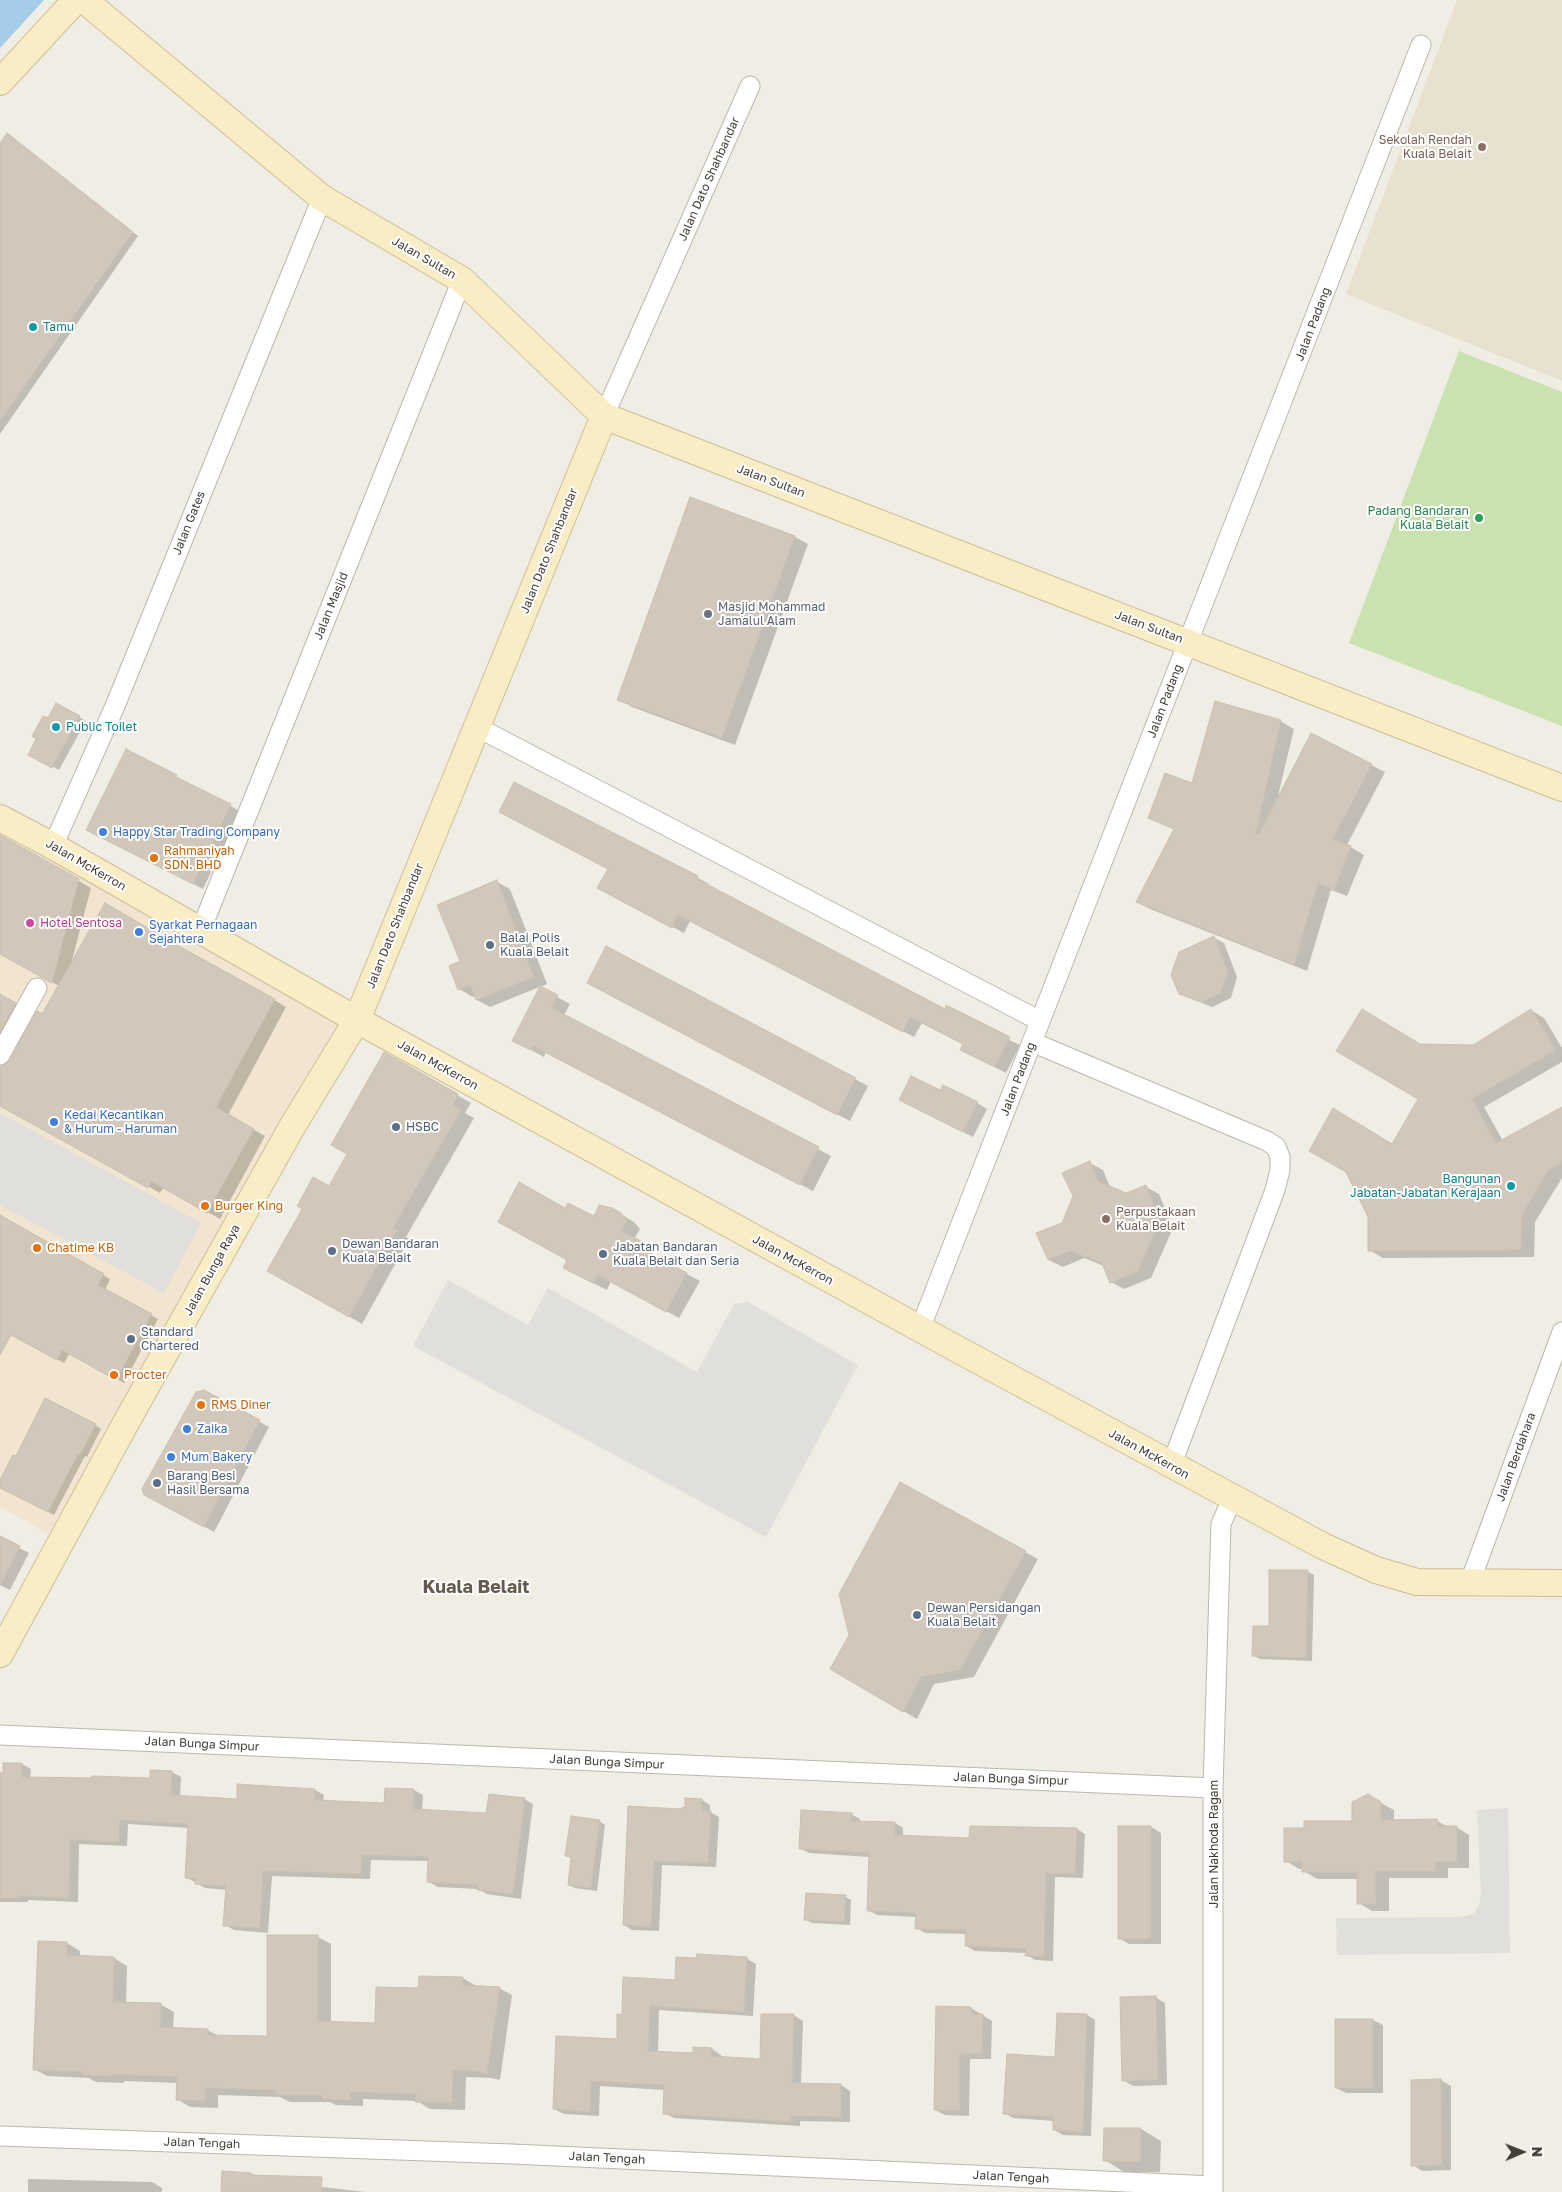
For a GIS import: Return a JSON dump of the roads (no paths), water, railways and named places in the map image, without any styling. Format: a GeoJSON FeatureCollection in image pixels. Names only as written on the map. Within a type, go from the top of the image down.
{"type":"FeatureCollection","features":[{"type":"Feature","properties":{"kind":"street"},"geometry":{"type":"LineString","coordinates":[[0,82],[76,0]]}},
{"type":"Feature","properties":{"kind":"street","name":"Jalan Sultan"},"geometry":{"type":"LineString","coordinates":[[84,0],[322,198],[462,280],[604,416],[1562,788]]}},
{"type":"Feature","properties":{"kind":"street","name":"Jalan Padang"},"geometry":{"type":"LineString","coordinates":[[920,1329],[1421,45]]}},
{"type":"Feature","properties":{"kind":"street","name":"Jalan Dato Shahbandar"},"geometry":{"type":"LineString","coordinates":[[356,1020],[604,416],[750,86]]}},
{"type":"Feature","properties":{"kind":"street","name":"Jalan Gates"},"geometry":{"type":"LineString","coordinates":[[53,846],[115,706],[322,198]]}},
{"type":"Feature","properties":{"kind":"street","name":"Jalan Masjid"},"geometry":{"type":"LineString","coordinates":[[200,932],[462,280]]}},
{"type":"Feature","properties":{"kind":"street"},"geometry":{"type":"LineString","coordinates":[[477,726],[1040,1021]]}},
{"type":"Feature","properties":{"kind":"street","name":"Jalan McKerron"},"geometry":{"type":"LineString","coordinates":[[0,818],[53,846],[356,1020],[1171,1466],[1323,1546],[1376,1570],[1417,1582],[1562,1582]]}},
{"type":"Feature","properties":{"kind":"street"},"geometry":{"type":"LineString","coordinates":[[0,1055],[37,988]]}},
{"type":"Feature","properties":{"kind":"street","name":"Jalan Bunga Raya"},"geometry":{"type":"LineString","coordinates":[[0,1654],[128,1419],[292,1127],[356,1020]]}},
{"type":"Feature","properties":{"kind":"street"},"geometry":{"type":"LineString","coordinates":[[1032,1042],[1267,1141],[1276,1147],[1280,1157],[1280,1170],[1275,1190],[1171,1466]]}},
{"type":"Feature","properties":{"kind":"street","name":"Jalan Berdahara"},"geometry":{"type":"LineString","coordinates":[[1470,1582],[1562,1332]]}},
{"type":"Feature","properties":{"kind":"street","name":"Jalan Nakhoda Ragam"},"geometry":{"type":"LineString","coordinates":[[1213,2189],[1213,1788],[1222,1524],[1232,1499]]}},
{"type":"Feature","properties":{"kind":"street","name":"Jalan Bunga Simpur"},"geometry":{"type":"LineString","coordinates":[[0,1735],[1213,1788]]}},
{"type":"Feature","properties":{"kind":"street","name":"Jalan Tengah"},"geometry":{"type":"LineString","coordinates":[[0,2136],[522,2154],[1213,2189]]}},
{"type":"Feature","properties":{"kind":"water"},"geometry":{"type":"Polygon","coordinates":[[[0,0],[44,0],[0,48],[0,0]]]}},
{"type":"Feature","properties":{"kind":"place","name":"Sekolah Rendah Kuala Belait"},"geometry":{"type":"Point","coordinates":[1482,147]}},
{"type":"Feature","properties":{"kind":"place","name":"Tamu"},"geometry":{"type":"Point","coordinates":[33,327]}},
{"type":"Feature","properties":{"kind":"place","name":"Padang Bandaran Kuala Belait"},"geometry":{"type":"Point","coordinates":[1479,518]}},
{"type":"Feature","properties":{"kind":"place","name":"Masjid Mohammad Jamalul Alam"},"geometry":{"type":"Point","coordinates":[708,614]}},
{"type":"Feature","properties":{"kind":"place","name":"Public Toilet"},"geometry":{"type":"Point","coordinates":[56,727]}},
{"type":"Feature","properties":{"kind":"place","name":"Happy Star Trading Company"},"geometry":{"type":"Point","coordinates":[103,832]}},
{"type":"Feature","properties":{"kind":"place","name":"Rahmaniyah SDN. BHD"},"geometry":{"type":"Point","coordinates":[154,858]}},
{"type":"Feature","properties":{"kind":"place","name":"Hotel Sentosa"},"geometry":{"type":"Point","coordinates":[30,923]}},
{"type":"Feature","properties":{"kind":"place","name":"Syarkat Pernagaan Sejahtera"},"geometry":{"type":"Point","coordinates":[139,932]}},
{"type":"Feature","properties":{"kind":"place","name":"Balai Polis Kuala Belait"},"geometry":{"type":"Point","coordinates":[490,945]}},
{"type":"Feature","properties":{"kind":"place","name":"Kedai Kecantikan & Hurum - Haruman"},"geometry":{"type":"Point","coordinates":[54,1122]}},
{"type":"Feature","properties":{"kind":"place","name":"HSBC"},"geometry":{"type":"Point","coordinates":[396,1127]}},
{"type":"Feature","properties":{"kind":"place","name":"Bangunan Jabatan-Jabatan Kerajaan"},"geometry":{"type":"Point","coordinates":[1511,1186]}},
{"type":"Feature","properties":{"kind":"place","name":"Burger King"},"geometry":{"type":"Point","coordinates":[205,1206]}},
{"type":"Feature","properties":{"kind":"place","name":"Perpustakaan Kuala Belait"},"geometry":{"type":"Point","coordinates":[1106,1219]}},
{"type":"Feature","properties":{"kind":"place","name":"Chatime KB"},"geometry":{"type":"Point","coordinates":[37,1248]}},
{"type":"Feature","properties":{"kind":"place","name":"Dewan Bandaran Kuala Belait"},"geometry":{"type":"Point","coordinates":[332,1251]}},
{"type":"Feature","properties":{"kind":"place","name":"Jabatan Bandaran Kuala Belait dan Seria"},"geometry":{"type":"Point","coordinates":[603,1254]}},
{"type":"Feature","properties":{"kind":"place","name":"Standard Chartered"},"geometry":{"type":"Point","coordinates":[131,1339]}},
{"type":"Feature","properties":{"kind":"place","name":"Procter"},"geometry":{"type":"Point","coordinates":[114,1375]}},
{"type":"Feature","properties":{"kind":"place","name":"RMS Diner"},"geometry":{"type":"Point","coordinates":[201,1405]}},
{"type":"Feature","properties":{"kind":"place","name":"Zaika"},"geometry":{"type":"Point","coordinates":[187,1429]}},
{"type":"Feature","properties":{"kind":"place","name":"Mum Bakery"},"geometry":{"type":"Point","coordinates":[171,1457]}},
{"type":"Feature","properties":{"kind":"place","name":"Barang Besi Hasil Bersama"},"geometry":{"type":"Point","coordinates":[157,1483]}},
{"type":"Feature","properties":{"kind":"place","name":"Dewan Persidangan Kuala Belait"},"geometry":{"type":"Point","coordinates":[917,1615]}},
{"type":"Feature","properties":{"kind":"district","name":"Kuala Belait"},"geometry":{"type":"Point","coordinates":[476,1587]}}]}
